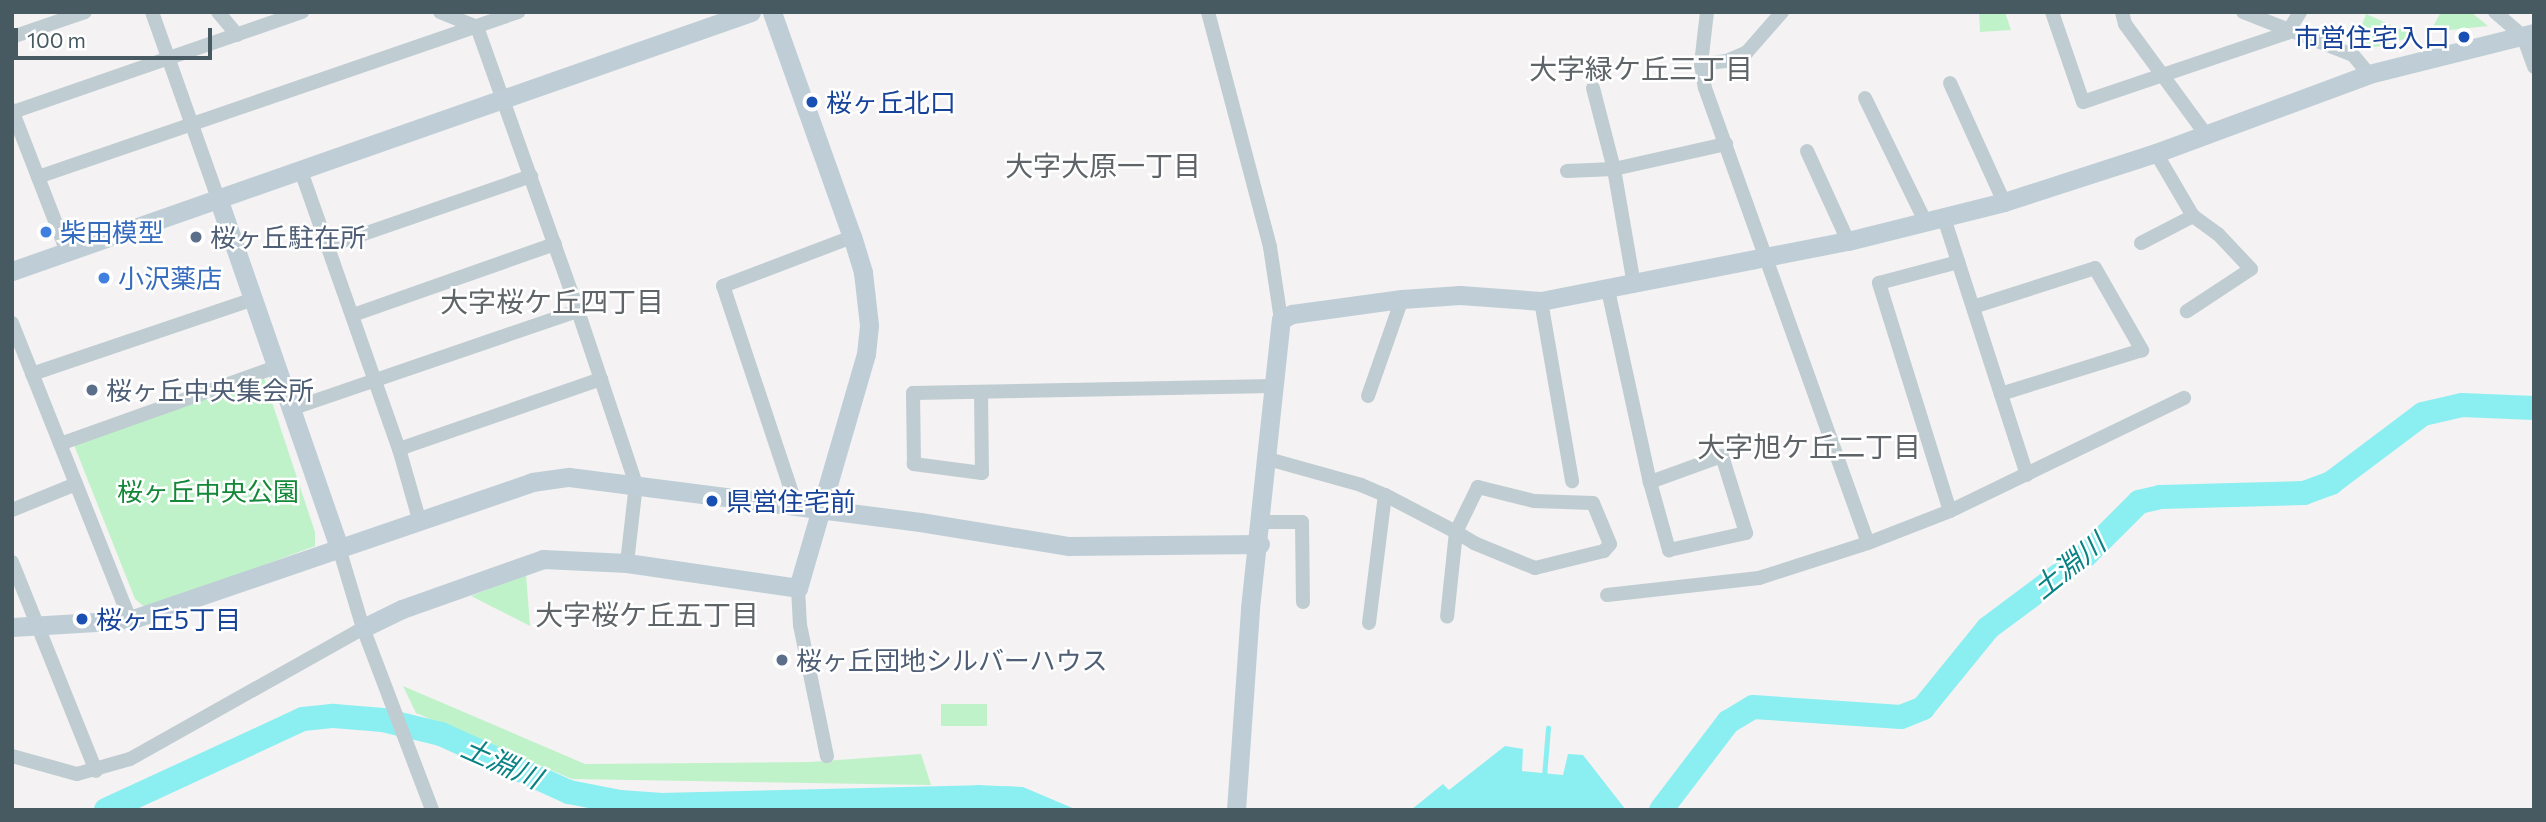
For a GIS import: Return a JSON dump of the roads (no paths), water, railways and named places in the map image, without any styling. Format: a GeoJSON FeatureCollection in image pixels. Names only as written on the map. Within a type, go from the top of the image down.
{"type":"FeatureCollection","features":[{"type":"Feature","properties":{"kind":"street"},"geometry":{"type":"LineString","coordinates":[[12,37],[85,12]]}},
{"type":"Feature","properties":{"kind":"street"},"geometry":{"type":"LineString","coordinates":[[152,12],[339,548],[363,628],[432,810]]}},
{"type":"Feature","properties":{"kind":"street"},"geometry":{"type":"LineString","coordinates":[[218,12],[243,33]]}},
{"type":"Feature","properties":{"kind":"street"},"geometry":{"type":"LineString","coordinates":[[243,33],[265,12]]}},
{"type":"Feature","properties":{"kind":"street"},"geometry":{"type":"LineString","coordinates":[[67,252],[13,111],[302,12]]}},
{"type":"Feature","properties":{"kind":"street"},"geometry":{"type":"LineString","coordinates":[[440,12],[477,27],[578,311],[636,484],[627,563]]}},
{"type":"Feature","properties":{"kind":"street"},"geometry":{"type":"LineString","coordinates":[[38,177],[518,12]]}},
{"type":"Feature","properties":{"kind":"street"},"geometry":{"type":"LineString","coordinates":[[12,271],[751,12]]}},
{"type":"Feature","properties":{"kind":"street"},"geometry":{"type":"LineString","coordinates":[[772,12],[852,237],[867,297],[866,354],[818,508],[798,588],[800,625],[827,756]]}},
{"type":"Feature","properties":{"kind":"street"},"geometry":{"type":"LineString","coordinates":[[1208,12],[1270,247],[1281,320],[1261,544],[1250,608],[1237,810]]}},
{"type":"Feature","properties":{"kind":"street"},"geometry":{"type":"LineString","coordinates":[[1707,12],[1701,64],[1765,258],[1868,543]]}},
{"type":"Feature","properties":{"kind":"street"},"geometry":{"type":"LineString","coordinates":[[1701,64],[1727,61],[1747,52],[1782,12]]}},
{"type":"Feature","properties":{"kind":"street"},"geometry":{"type":"LineString","coordinates":[[2052,12],[2083,102],[2287,33],[2301,12]]}},
{"type":"Feature","properties":{"kind":"street"},"geometry":{"type":"LineString","coordinates":[[2122,12],[2125,24],[2207,136]]}},
{"type":"Feature","properties":{"kind":"street"},"geometry":{"type":"LineString","coordinates":[[2242,12],[2287,33],[2353,55],[2369,74]]}},
{"type":"Feature","properties":{"kind":"street"},"geometry":{"type":"LineString","coordinates":[[2495,12],[2529,35],[2534,67]]}},
{"type":"Feature","properties":{"kind":"street"},"geometry":{"type":"LineString","coordinates":[[1281,320],[1292,314],[1402,299],[1460,295],[1541,301],[1634,285],[1848,241],[2004,202],[2207,136],[2369,74],[2529,35]]}},
{"type":"Feature","properties":{"kind":"street"},"geometry":{"type":"LineString","coordinates":[[1950,83],[2004,202]]}},
{"type":"Feature","properties":{"kind":"street"},"geometry":{"type":"LineString","coordinates":[[1593,88],[1614,169],[1634,285]]}},
{"type":"Feature","properties":{"kind":"street"},"geometry":{"type":"LineString","coordinates":[[1865,98],[1958,262],[2027,475]]}},
{"type":"Feature","properties":{"kind":"street"},"geometry":{"type":"LineString","coordinates":[[1567,171],[1614,169],[1726,144]]}},
{"type":"Feature","properties":{"kind":"street"},"geometry":{"type":"LineString","coordinates":[[1807,151],[1848,241]]}},
{"type":"Feature","properties":{"kind":"street"},"geometry":{"type":"LineString","coordinates":[[2156,153],[2193,216],[2218,234],[2250,269],[2187,311]]}},
{"type":"Feature","properties":{"kind":"street"},"geometry":{"type":"LineString","coordinates":[[301,171],[377,382],[419,519]]}},
{"type":"Feature","properties":{"kind":"street"},"geometry":{"type":"LineString","coordinates":[[329,246],[531,176]]}},
{"type":"Feature","properties":{"kind":"street"},"geometry":{"type":"LineString","coordinates":[[2141,243],[2193,216]]}},
{"type":"Feature","properties":{"kind":"street"},"geometry":{"type":"LineString","coordinates":[[796,505],[723,286],[852,237]]}},
{"type":"Feature","properties":{"kind":"street"},"geometry":{"type":"LineString","coordinates":[[353,315],[555,244]]}},
{"type":"Feature","properties":{"kind":"street"},"geometry":{"type":"LineString","coordinates":[[1950,511],[1879,283],[1958,262]]}},
{"type":"Feature","properties":{"kind":"street"},"geometry":{"type":"LineString","coordinates":[[1973,307],[2095,268],[2142,350],[2001,394]]}},
{"type":"Feature","properties":{"kind":"street"},"geometry":{"type":"LineString","coordinates":[[1608,290],[1650,482],[1669,550],[1746,533],[1721,456],[1650,482]]}},
{"type":"Feature","properties":{"kind":"street"},"geometry":{"type":"LineString","coordinates":[[32,373],[253,299]]}},
{"type":"Feature","properties":{"kind":"street"},"geometry":{"type":"LineString","coordinates":[[1368,397],[1402,299]]}},
{"type":"Feature","properties":{"kind":"street"},"geometry":{"type":"LineString","coordinates":[[1541,301],[1572,481]]}},
{"type":"Feature","properties":{"kind":"street"},"geometry":{"type":"LineString","coordinates":[[291,409],[377,382],[578,311]]}},
{"type":"Feature","properties":{"kind":"street"},"geometry":{"type":"LineString","coordinates":[[12,323],[131,620]]}},
{"type":"Feature","properties":{"kind":"street"},"geometry":{"type":"LineString","coordinates":[[60,444],[276,367]]}},
{"type":"Feature","properties":{"kind":"street"},"geometry":{"type":"LineString","coordinates":[[399,449],[601,379]]}},
{"type":"Feature","properties":{"kind":"street"},"geometry":{"type":"LineString","coordinates":[[981,393],[982,473],[914,464],[913,393],[1275,386]]}},
{"type":"Feature","properties":{"kind":"street"},"geometry":{"type":"LineString","coordinates":[[1607,595],[1759,578],[1868,543],[1950,511],[2184,398]]}},
{"type":"Feature","properties":{"kind":"street"},"geometry":{"type":"LineString","coordinates":[[1268,459],[1385,495],[1456,532],[1535,568],[1604,551],[1611,544],[1592,503],[1534,501],[1478,487],[1456,532],[1447,617]]}},
{"type":"Feature","properties":{"kind":"street"},"geometry":{"type":"LineString","coordinates":[[12,627],[39,628],[131,620],[532,482],[569,477],[818,508],[1069,546],[1261,544]]}},
{"type":"Feature","properties":{"kind":"street"},"geometry":{"type":"LineString","coordinates":[[12,510],[76,484]]}},
{"type":"Feature","properties":{"kind":"street"},"geometry":{"type":"LineString","coordinates":[[1369,623],[1385,495]]}},
{"type":"Feature","properties":{"kind":"street"},"geometry":{"type":"LineString","coordinates":[[1262,522],[1302,522],[1303,602]]}},
{"type":"Feature","properties":{"kind":"street"},"geometry":{"type":"LineString","coordinates":[[12,756],[77,774],[96,771],[130,759],[363,628],[402,609],[544,559],[627,563],[798,588]]}},
{"type":"Feature","properties":{"kind":"street"},"geometry":{"type":"LineString","coordinates":[[12,562],[96,771]]}},
{"type":"Feature","properties":{"kind":"water"},"geometry":{"type":"Polygon","coordinates":[[[1505,746],[1523,749],[1522,771],[1563,775],[1568,754],[1583,755],[1626,810],[1411,810],[1443,784],[1449,790],[1505,746]]]}},
{"type":"Feature","properties":{"kind":"water"},"geometry":{"type":"Polygon","coordinates":[[[997,786],[1023,787],[1077,810],[1020,810],[996,802],[997,786]]]}},
{"type":"Feature","properties":{"kind":"waterway","name":"土淵川"},"geometry":{"type":"LineString","coordinates":[[1661,810],[1728,722],[1753,707],[1901,717],[1923,708],[1988,628],[2086,555],[2139,502],[2160,497],[2304,493],[2331,483],[2423,414],[2462,405],[2534,408]]}},
{"type":"Feature","properties":{"kind":"waterway","name":"土淵川"},"geometry":{"type":"LineString","coordinates":[[106,810],[303,719],[334,716],[383,720],[441,734],[569,792],[620,802],[659,805],[978,797],[1019,799],[1042,810]]}},
{"type":"Feature","properties":{"kind":"waterway"},"geometry":{"type":"LineString","coordinates":[[1544,777],[1548,728]]}},
{"type":"Feature","properties":{"kind":"place","name":"市営住宅入口"},"geometry":{"type":"Point","coordinates":[2464,37]}},
{"type":"Feature","properties":{"kind":"place","name":"桜ヶ丘北口"},"geometry":{"type":"Point","coordinates":[812,102]}},
{"type":"Feature","properties":{"kind":"place","name":"柴田模型"},"geometry":{"type":"Point","coordinates":[46,232]}},
{"type":"Feature","properties":{"kind":"place","name":"桜ヶ丘駐在所"},"geometry":{"type":"Point","coordinates":[196,237]}},
{"type":"Feature","properties":{"kind":"place","name":"小沢薬店"},"geometry":{"type":"Point","coordinates":[104,278]}},
{"type":"Feature","properties":{"kind":"place","name":"桜ヶ丘中央集会所"},"geometry":{"type":"Point","coordinates":[92,390]}},
{"type":"Feature","properties":{"kind":"place","name":"県営住宅前"},"geometry":{"type":"Point","coordinates":[712,501]}},
{"type":"Feature","properties":{"kind":"place","name":"桜ヶ丘5丁目"},"geometry":{"type":"Point","coordinates":[82,619]}},
{"type":"Feature","properties":{"kind":"place","name":"桜ヶ丘団地シルバーハウス"},"geometry":{"type":"Point","coordinates":[782,660]}},
{"type":"Feature","properties":{"kind":"district","name":"大字緑ケ丘三丁目"},"geometry":{"type":"Point","coordinates":[1641,68]}},
{"type":"Feature","properties":{"kind":"district","name":"大字大原一丁目"},"geometry":{"type":"Point","coordinates":[1103,165]}},
{"type":"Feature","properties":{"kind":"district","name":"大字桜ケ丘四丁目"},"geometry":{"type":"Point","coordinates":[552,301]}},
{"type":"Feature","properties":{"kind":"district","name":"大字旭ケ丘二丁目"},"geometry":{"type":"Point","coordinates":[1809,446]}},
{"type":"Feature","properties":{"kind":"district","name":"大字桜ケ丘五丁目"},"geometry":{"type":"Point","coordinates":[647,614]}},
{"type":"Feature","properties":{"kind":"park label","name":"桜ヶ丘中央公園"},"geometry":{"type":"Point","coordinates":[208,491]}}]}
